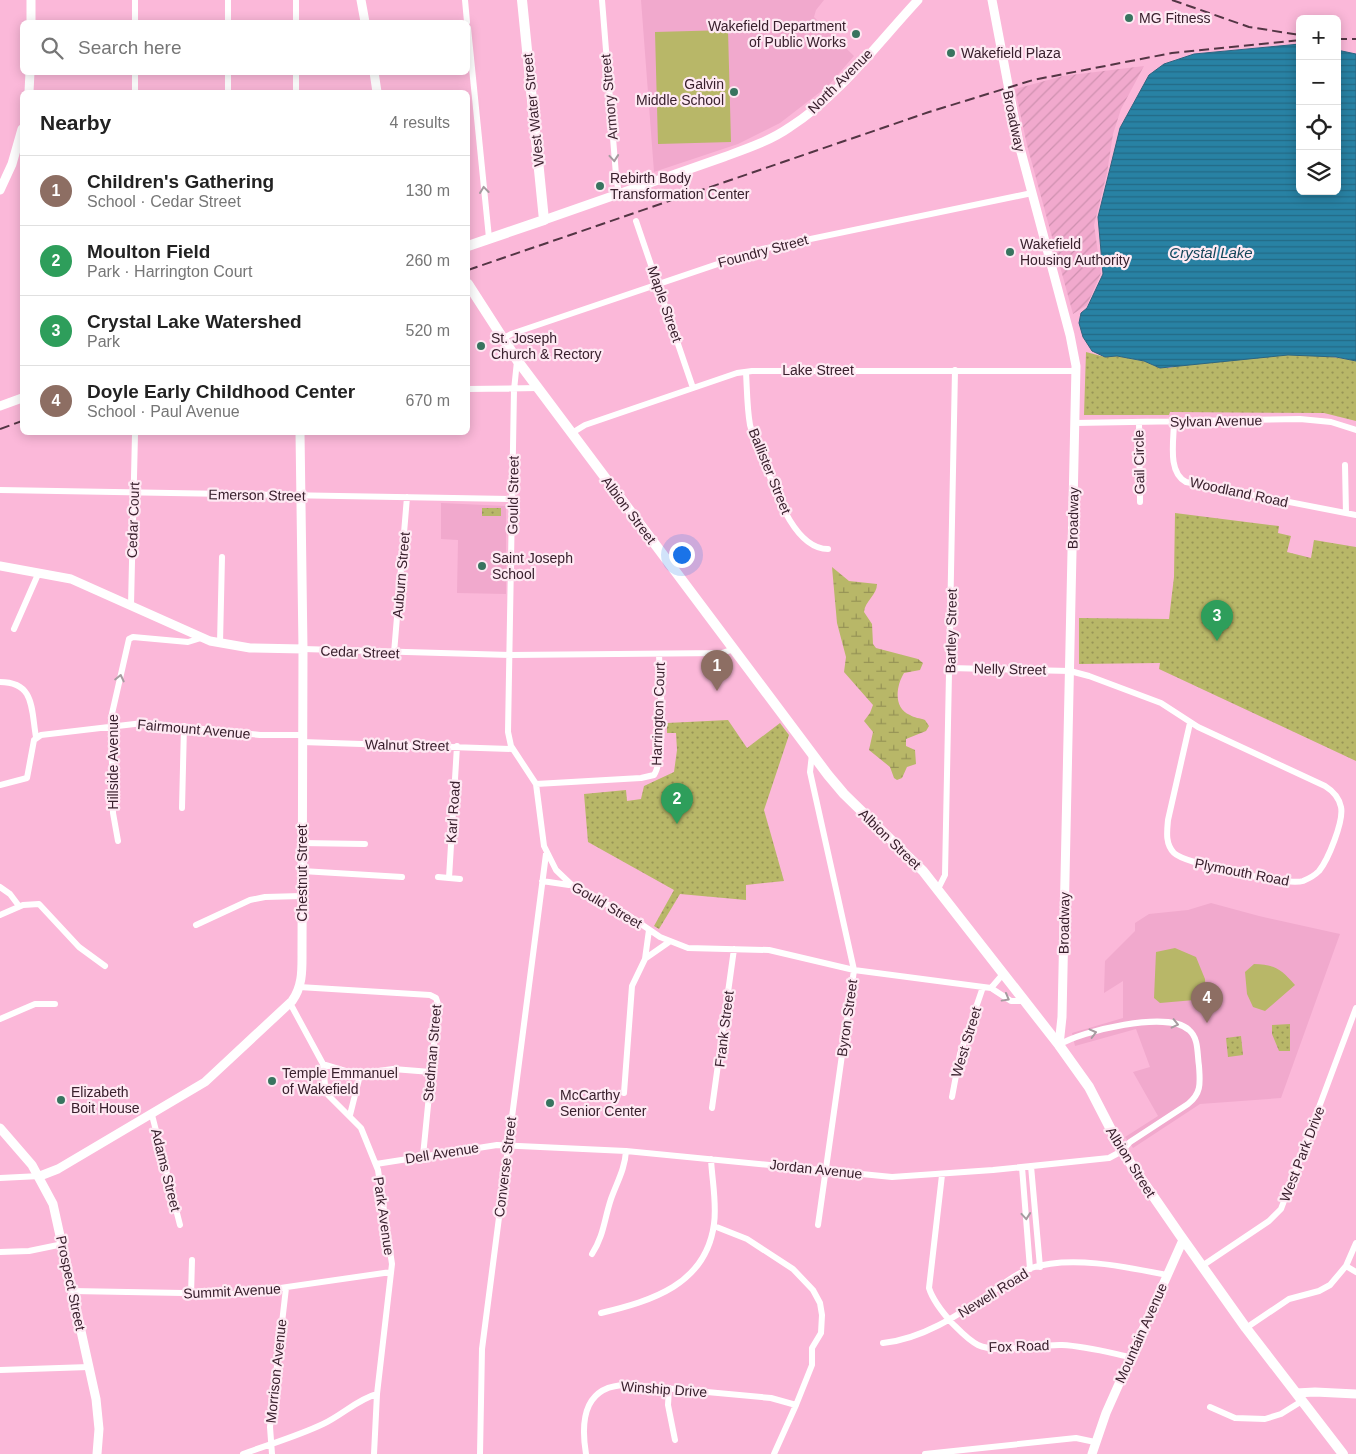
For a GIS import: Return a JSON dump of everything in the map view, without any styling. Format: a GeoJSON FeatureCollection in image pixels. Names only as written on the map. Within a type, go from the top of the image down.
{"type":"FeatureCollection","features":[{"type":"Feature","properties":{"kind":"main road","name":"West Water Street"},"geometry":{"type":"LineString","coordinates":[[522,0],[544,220]]}},
{"type":"Feature","properties":{"kind":"main road","name":"North Avenue"},"geometry":{"type":"LineString","coordinates":[[470,245],[544,220]]}},
{"type":"Feature","properties":{"kind":"main road","name":"Albion Street"},"geometry":{"type":"LineString","coordinates":[[470,289],[517,360],[812,754],[844,794],[910,857],[938,889],[1023,1001],[1060,1045],[1089,1086],[1122,1152],[1246,1328],[1343,1454]]}},
{"type":"Feature","properties":{"kind":"street"},"geometry":{"type":"LineString","coordinates":[[30,20],[31,0]]}},
{"type":"Feature","properties":{"kind":"street"},"geometry":{"type":"LineString","coordinates":[[135,0],[135,20]]}},
{"type":"Feature","properties":{"kind":"street"},"geometry":{"type":"LineString","coordinates":[[228,0],[228,20]]}},
{"type":"Feature","properties":{"kind":"street"},"geometry":{"type":"LineString","coordinates":[[296,0],[296,20]]}},
{"type":"Feature","properties":{"kind":"street"},"geometry":{"type":"LineString","coordinates":[[361,0],[365,20]]}},
{"type":"Feature","properties":{"kind":"street"},"geometry":{"type":"LineString","coordinates":[[465,0],[467,20]]}},
{"type":"Feature","properties":{"kind":"street","name":"Armory Street"},"geometry":{"type":"LineString","coordinates":[[602,0],[619,195]]}},
{"type":"Feature","properties":{"kind":"street","name":"North Avenue"},"geometry":{"type":"LineString","coordinates":[[544,220],[751,147],[789,128],[826,99],[918,0]]}},
{"type":"Feature","properties":{"kind":"street","name":"Broadway"},"geometry":{"type":"LineString","coordinates":[[992,0],[1014,125],[1070,334],[1076,371],[1060,1045]]}},
{"type":"Feature","properties":{"kind":"street"},"geometry":{"type":"LineString","coordinates":[[470,48],[489,238]]}},
{"type":"Feature","properties":{"kind":"street"},"geometry":{"type":"LineString","coordinates":[[29,90],[30,75]]}},
{"type":"Feature","properties":{"kind":"street"},"geometry":{"type":"LineString","coordinates":[[135,75],[135,90]]}},
{"type":"Feature","properties":{"kind":"street"},"geometry":{"type":"LineString","coordinates":[[228,75],[228,90]]}},
{"type":"Feature","properties":{"kind":"street"},"geometry":{"type":"LineString","coordinates":[[296,75],[296,90]]}},
{"type":"Feature","properties":{"kind":"street"},"geometry":{"type":"LineString","coordinates":[[374,75],[377,90]]}},
{"type":"Feature","properties":{"kind":"street"},"geometry":{"type":"LineString","coordinates":[[0,190],[12,164],[20,136]]}},
{"type":"Feature","properties":{"kind":"street","name":"Foundry Street"},"geometry":{"type":"LineString","coordinates":[[502,339],[511,334],[762,249],[1032,193]]}},
{"type":"Feature","properties":{"kind":"street","name":"Maple Street"},"geometry":{"type":"LineString","coordinates":[[636,221],[693,388]]}},
{"type":"Feature","properties":{"kind":"street","name":"Gould Street"},"geometry":{"type":"LineString","coordinates":[[517,360],[514,390],[514,499],[508,738],[512,749],[530,771],[536,784],[546,853],[556,870],[570,885],[625,913],[669,942],[696,949],[775,951],[854,970],[991,988],[1011,1001],[1023,1001]]}},
{"type":"Feature","properties":{"kind":"street","name":"Bartley Street"},"geometry":{"type":"LineString","coordinates":[[938,889],[945,875],[955,370]]}},
{"type":"Feature","properties":{"kind":"street","name":"Lake Street"},"geometry":{"type":"LineString","coordinates":[[572,433],[585,425],[746,372],[1076,371]]}},
{"type":"Feature","properties":{"kind":"street","name":"Ballister Street"},"geometry":{"type":"LineString","coordinates":[[746,372],[751,428],[782,504],[790,520],[812,545],[828,549]]}},
{"type":"Feature","properties":{"kind":"street"},"geometry":{"type":"LineString","coordinates":[[470,389],[514,390],[538,388]]}},
{"type":"Feature","properties":{"kind":"street"},"geometry":{"type":"LineString","coordinates":[[0,406],[20,399]]}},
{"type":"Feature","properties":{"kind":"street","name":"Sylvan Avenue"},"geometry":{"type":"LineString","coordinates":[[1075,423],[1300,420],[1331,422],[1356,430]]}},
{"type":"Feature","properties":{"kind":"street","name":"Gail Circle"},"geometry":{"type":"LineString","coordinates":[[1139,422],[1140,502]]}},
{"type":"Feature","properties":{"kind":"street","name":"Woodland Road"},"geometry":{"type":"LineString","coordinates":[[1174,422],[1175,470],[1179,478],[1186,482],[1356,515]]}},
{"type":"Feature","properties":{"kind":"street","name":"Cedar Court"},"geometry":{"type":"LineString","coordinates":[[130,605],[135,435]]}},
{"type":"Feature","properties":{"kind":"street","name":"Chestnut Street"},"geometry":{"type":"LineString","coordinates":[[40,1176],[58,1170],[152,1115],[212,1077],[290,1003],[300,987],[302,969],[303,650],[300,435]]}},
{"type":"Feature","properties":{"kind":"street"},"geometry":{"type":"LineString","coordinates":[[1345,465],[1346,513]]}},
{"type":"Feature","properties":{"kind":"street","name":"Emerson Street"},"geometry":{"type":"LineString","coordinates":[[0,490],[514,499]]}},
{"type":"Feature","properties":{"kind":"street","name":"Auburn Street"},"geometry":{"type":"LineString","coordinates":[[394,653],[408,497]]}},
{"type":"Feature","properties":{"kind":"street"},"geometry":{"type":"LineString","coordinates":[[220,643],[222,557]]}},
{"type":"Feature","properties":{"kind":"street","name":"Cedar Street"},"geometry":{"type":"LineString","coordinates":[[0,566],[71,579],[201,638],[250,648],[511,655],[722,653],[734,649]]}},
{"type":"Feature","properties":{"kind":"street"},"geometry":{"type":"LineString","coordinates":[[14,629],[39,572]]}},
{"type":"Feature","properties":{"kind":"street","name":"Hillside Avenue"},"geometry":{"type":"LineString","coordinates":[[118,841],[112,813],[111,717],[130,638],[188,642],[201,638]]}},
{"type":"Feature","properties":{"kind":"street","name":"Harrington Court"},"geometry":{"type":"LineString","coordinates":[[536,784],[641,778],[654,775],[659,768],[660,751],[659,654]]}},
{"type":"Feature","properties":{"kind":"street","name":"Nelly Street"},"geometry":{"type":"LineString","coordinates":[[950,668],[1070,671]]}},
{"type":"Feature","properties":{"kind":"street","name":"Plymouth Road"},"geometry":{"type":"LineString","coordinates":[[1070,671],[1156,701],[1190,723],[1318,783],[1336,795],[1341,807],[1340,822],[1325,860],[1315,874],[1300,882],[1280,881],[1186,860],[1172,851],[1167,835],[1169,813],[1190,723]]}},
{"type":"Feature","properties":{"kind":"street"},"geometry":{"type":"LineString","coordinates":[[0,682],[16,683],[26,691],[36,737],[26,778],[0,785]]}},
{"type":"Feature","properties":{"kind":"street","name":"Fairmount Avenue"},"geometry":{"type":"LineString","coordinates":[[36,737],[143,722],[302,738]]}},
{"type":"Feature","properties":{"kind":"street"},"geometry":{"type":"LineString","coordinates":[[182,808],[184,726]]}},
{"type":"Feature","properties":{"kind":"street","name":"Walnut Street"},"geometry":{"type":"LineString","coordinates":[[302,738],[512,749]]}},
{"type":"Feature","properties":{"kind":"street","name":"Karl Road"},"geometry":{"type":"LineString","coordinates":[[449,878],[457,746]]}},
{"type":"Feature","properties":{"kind":"street","name":"Byron Street"},"geometry":{"type":"LineString","coordinates":[[812,754],[810,772],[854,970],[818,1225]]}},
{"type":"Feature","properties":{"kind":"street"},"geometry":{"type":"LineString","coordinates":[[302,843],[365,844]]}},
{"type":"Feature","properties":{"kind":"street","name":"Converse Street"},"geometry":{"type":"LineString","coordinates":[[480,1454],[482,1349],[546,853]]}},
{"type":"Feature","properties":{"kind":"street"},"geometry":{"type":"LineString","coordinates":[[302,871],[402,877]]}},
{"type":"Feature","properties":{"kind":"street"},"geometry":{"type":"LineString","coordinates":[[438,877],[460,878]]}},
{"type":"Feature","properties":{"kind":"street"},"geometry":{"type":"LineString","coordinates":[[542,881],[570,885]]}},
{"type":"Feature","properties":{"kind":"street"},"geometry":{"type":"LineString","coordinates":[[0,887],[10,894],[19,906]]}},
{"type":"Feature","properties":{"kind":"street"},"geometry":{"type":"LineString","coordinates":[[196,925],[250,900],[265,897],[302,896]]}},
{"type":"Feature","properties":{"kind":"street"},"geometry":{"type":"LineString","coordinates":[[0,915],[19,906],[32,903],[40,905],[79,948],[105,966]]}},
{"type":"Feature","properties":{"kind":"street"},"geometry":{"type":"LineString","coordinates":[[624,1093],[632,986],[645,959],[649,930]]}},
{"type":"Feature","properties":{"kind":"street"},"geometry":{"type":"LineString","coordinates":[[645,959],[669,942]]}},
{"type":"Feature","properties":{"kind":"street","name":"Frank Street"},"geometry":{"type":"LineString","coordinates":[[712,1108],[734,949]]}},
{"type":"Feature","properties":{"kind":"street"},"geometry":{"type":"LineString","coordinates":[[991,988],[1003,974]]}},
{"type":"Feature","properties":{"kind":"street","name":"Stedman Street"},"geometry":{"type":"LineString","coordinates":[[300,987],[435,997],[438,1004],[423,1156]]}},
{"type":"Feature","properties":{"kind":"street","name":"West Street"},"geometry":{"type":"LineString","coordinates":[[952,1097],[960,1054],[983,987]]}},
{"type":"Feature","properties":{"kind":"street","name":"Park Avenue"},"geometry":{"type":"LineString","coordinates":[[290,1003],[323,1064],[328,1095],[350,1115],[364,1133],[376,1164],[390,1251],[391,1272],[377,1394],[374,1454]]}},
{"type":"Feature","properties":{"kind":"street"},"geometry":{"type":"LineString","coordinates":[[0,1019],[35,1004],[55,1004]]}},
{"type":"Feature","properties":{"kind":"street","name":"West Park Drive"},"geometry":{"type":"LineString","coordinates":[[1202,1266],[1269,1221],[1281,1209],[1356,1008]]}},
{"type":"Feature","properties":{"kind":"street"},"geometry":{"type":"LineString","coordinates":[[1060,1045],[1069,1039],[1147,1021],[1180,1025],[1190,1030],[1196,1043],[1200,1088],[1192,1101],[1130,1142],[1122,1152]]}},
{"type":"Feature","properties":{"kind":"street"},"geometry":{"type":"LineString","coordinates":[[323,1064],[335,1069],[360,1074],[393,1069],[431,1072]]}},
{"type":"Feature","properties":{"kind":"street"},"geometry":{"type":"LineString","coordinates":[[350,1115],[360,1074]]}},
{"type":"Feature","properties":{"kind":"street","name":"Adams Street"},"geometry":{"type":"LineString","coordinates":[[152,1115],[180,1225]]}},
{"type":"Feature","properties":{"kind":"street","name":"Prospect Street"},"geometry":{"type":"LineString","coordinates":[[0,1128],[23,1152],[40,1176],[53,1204],[98,1416],[97,1454]]}},
{"type":"Feature","properties":{"kind":"street","name":"Dell Avenue"},"geometry":{"type":"LineString","coordinates":[[376,1164],[494,1145],[508,1146]]}},
{"type":"Feature","properties":{"kind":"street","name":"Jordan Avenue"},"geometry":{"type":"LineString","coordinates":[[508,1146],[626,1151],[892,1177],[942,1175],[1106,1159],[1122,1152]]}},
{"type":"Feature","properties":{"kind":"street"},"geometry":{"type":"LineString","coordinates":[[592,1254],[603,1235],[612,1196],[624,1169],[626,1151]]}},
{"type":"Feature","properties":{"kind":"street"},"geometry":{"type":"LineString","coordinates":[[601,1313],[650,1299],[682,1282],[703,1254],[714,1226],[711,1159]]}},
{"type":"Feature","properties":{"kind":"street"},"geometry":{"type":"LineString","coordinates":[[1031,1166],[1040,1267]]}},
{"type":"Feature","properties":{"kind":"street"},"geometry":{"type":"LineString","coordinates":[[1022,1167],[1030,1269]]}},
{"type":"Feature","properties":{"kind":"street","name":"Fox Road"},"geometry":{"type":"LineString","coordinates":[[942,1175],[929,1288],[934,1300],[966,1336],[984,1348],[1063,1345],[1130,1357]]}},
{"type":"Feature","properties":{"kind":"street"},"geometry":{"type":"LineString","coordinates":[[0,1178],[40,1176]]}},
{"type":"Feature","properties":{"kind":"street"},"geometry":{"type":"LineString","coordinates":[[714,1226],[735,1233],[769,1252],[801,1276],[817,1296],[822,1309],[822,1328],[812,1348],[812,1365],[774,1454]]}},
{"type":"Feature","properties":{"kind":"street","name":"Mountain Avenue"},"geometry":{"type":"LineString","coordinates":[[1095,1442],[1130,1357],[1183,1240]]}},
{"type":"Feature","properties":{"kind":"street"},"geometry":{"type":"LineString","coordinates":[[1246,1328],[1289,1299],[1324,1289],[1335,1280],[1346,1266],[1356,1243]]}},
{"type":"Feature","properties":{"kind":"street"},"geometry":{"type":"LineString","coordinates":[[0,1252],[29,1251],[63,1244]]}},
{"type":"Feature","properties":{"kind":"street"},"geometry":{"type":"LineString","coordinates":[[191,1294],[192,1260]]}},
{"type":"Feature","properties":{"kind":"street","name":"Newell Road"},"geometry":{"type":"LineString","coordinates":[[883,1343],[916,1335],[950,1320],[1030,1269],[1075,1263],[1104,1265],[1167,1275]]}},
{"type":"Feature","properties":{"kind":"street"},"geometry":{"type":"LineString","coordinates":[[1346,1266],[1356,1272]]}},
{"type":"Feature","properties":{"kind":"street","name":"Summit Avenue"},"geometry":{"type":"LineString","coordinates":[[72,1291],[238,1294],[391,1272]]}},
{"type":"Feature","properties":{"kind":"street","name":"Morrison Avenue"},"geometry":{"type":"LineString","coordinates":[[272,1454],[270,1445],[286,1288]]}},
{"type":"Feature","properties":{"kind":"street"},"geometry":{"type":"LineString","coordinates":[[0,1370],[89,1367]]}},
{"type":"Feature","properties":{"kind":"street","name":"Winship Drive"},"geometry":{"type":"LineString","coordinates":[[586,1454],[583,1420],[588,1406],[606,1389],[621,1385],[775,1399],[796,1405]]}},
{"type":"Feature","properties":{"kind":"street"},"geometry":{"type":"LineString","coordinates":[[669,1388],[668,1405],[676,1440]]}},
{"type":"Feature","properties":{"kind":"street"},"geometry":{"type":"LineString","coordinates":[[1210,1407],[1235,1418],[1265,1419],[1280,1414],[1299,1397],[1315,1392],[1356,1394]]}},
{"type":"Feature","properties":{"kind":"street"},"geometry":{"type":"LineString","coordinates":[[244,1454],[317,1427],[367,1397],[377,1394]]}},
{"type":"Feature","properties":{"kind":"street"},"geometry":{"type":"LineString","coordinates":[[925,1454],[1076,1438],[1095,1442],[1092,1454]]}},
{"type":"Feature","properties":{"kind":"street"},"geometry":{"type":"LineString","coordinates":[[1000,1446],[1000,1454]]}},
{"type":"Feature","properties":{"kind":"shaded area","name":"Galvin Middle School"},"geometry":{"type":"Polygon","coordinates":[[[641,0],[824,0],[816,10],[814,17],[854,56],[828,86],[780,123],[738,144],[654,172],[641,0]]]}},
{"type":"Feature","properties":{"kind":"shaded area"},"geometry":{"type":"Polygon","coordinates":[[[1144,66],[1121,109],[1113,134],[1107,173],[1094,225],[1101,273],[1087,305],[1073,314],[1027,145],[1015,89],[1063,76],[1144,66]]]}},
{"type":"Feature","properties":{"kind":"shaded area","name":"Saint Joseph School"},"geometry":{"type":"Polygon","coordinates":[[[441,503],[506,506],[506,594],[457,593],[458,540],[441,539],[441,503]]]}},
{"type":"Feature","properties":{"kind":"shaded area"},"geometry":{"type":"Polygon","coordinates":[[[1211,903],[1340,934],[1281,1098],[1200,1104],[1133,1148],[1125,1137],[1158,1116],[1133,1072],[1150,1067],[1136,1029],[1075,1046],[1072,1033],[1123,1018],[1123,981],[1104,993],[1105,961],[1135,931],[1135,923],[1149,914],[1188,910],[1211,903]]]}},
{"type":"Feature","properties":{"kind":"green space"},"geometry":{"type":"Polygon","coordinates":[[[728,30],[731,142],[658,144],[655,32],[728,30]]]}},
{"type":"Feature","properties":{"kind":"green space"},"geometry":{"type":"Polygon","coordinates":[[[1086,352],[1105,357],[1117,356],[1144,361],[1160,368],[1262,355],[1312,355],[1356,361],[1356,421],[1324,413],[1170,412],[1169,415],[1084,415],[1086,352]]]}},
{"type":"Feature","properties":{"kind":"green space"},"geometry":{"type":"Polygon","coordinates":[[[482,508],[501,508],[501,516],[482,516],[482,508]]]}},
{"type":"Feature","properties":{"kind":"green space"},"geometry":{"type":"Polygon","coordinates":[[[1175,513],[1279,526],[1278,533],[1291,536],[1287,552],[1311,558],[1314,540],[1356,547],[1356,761],[1159,669],[1160,663],[1079,664],[1079,618],[1169,619],[1174,577],[1175,513]]]}},
{"type":"Feature","properties":{"kind":"green space"},"geometry":{"type":"Polygon","coordinates":[[[832,567],[849,581],[877,584],[864,612],[872,624],[873,644],[876,648],[918,659],[923,663],[920,670],[904,673],[899,684],[898,696],[901,707],[905,712],[913,717],[925,720],[929,726],[926,731],[906,739],[906,746],[915,750],[916,764],[907,767],[902,778],[897,780],[894,778],[890,767],[869,750],[873,732],[864,721],[873,705],[844,672],[846,657],[837,623],[832,567]]]}},
{"type":"Feature","properties":{"kind":"green space"},"geometry":{"type":"Polygon","coordinates":[[[728,720],[747,748],[780,723],[789,735],[764,810],[784,881],[746,885],[746,900],[680,894],[659,929],[654,926],[674,890],[588,842],[584,794],[626,790],[627,801],[641,799],[644,786],[674,772],[677,750],[676,733],[667,733],[667,723],[728,720]]]}},
{"type":"Feature","properties":{"kind":"green space"},"geometry":{"type":"Polygon","coordinates":[[[1175,948],[1196,957],[1205,979],[1206,999],[1160,1003],[1154,998],[1156,952],[1175,948]]]}},
{"type":"Feature","properties":{"kind":"green space"},"geometry":{"type":"Polygon","coordinates":[[[1254,964],[1268,965],[1277,969],[1295,985],[1265,1011],[1253,1007],[1247,994],[1245,972],[1254,964]]]}},
{"type":"Feature","properties":{"kind":"green space"},"geometry":{"type":"Polygon","coordinates":[[[1290,1024],[1290,1051],[1279,1051],[1272,1034],[1272,1025],[1290,1024]]]}},
{"type":"Feature","properties":{"kind":"green space"},"geometry":{"type":"Polygon","coordinates":[[[1241,1036],[1243,1055],[1228,1057],[1226,1038],[1241,1036]]]}},
{"type":"Feature","properties":{"kind":"water","name":"Crystal Lake"},"geometry":{"type":"Polygon","coordinates":[[[1296,44],[1296,195],[1341,195],[1341,51],[1356,54],[1356,361],[1336,357],[1288,355],[1160,368],[1144,361],[1117,356],[1105,357],[1092,351],[1083,337],[1079,323],[1081,313],[1087,308],[1103,274],[1098,217],[1120,128],[1149,75],[1164,64],[1194,54],[1296,44]]]}},
{"type":"Feature","properties":{"kind":"railway"},"geometry":{"type":"LineString","coordinates":[[1172,0],[1249,27],[1296,34]]}},
{"type":"Feature","properties":{"kind":"railway"},"geometry":{"type":"LineString","coordinates":[[1341,39],[1356,39]]}},
{"type":"Feature","properties":{"kind":"railway"},"geometry":{"type":"LineString","coordinates":[[470,269],[929,112],[1033,80],[1172,53],[1296,40]]}},
{"type":"Feature","properties":{"kind":"railway"},"geometry":{"type":"LineString","coordinates":[[0,429],[20,422]]}},
{"type":"Feature","properties":{"kind":"place","name":"MG Fitness"},"geometry":{"type":"Point","coordinates":[1129,18]}},
{"type":"Feature","properties":{"kind":"place","name":"Wakefield Department of Public Works"},"geometry":{"type":"Point","coordinates":[856,34]}},
{"type":"Feature","properties":{"kind":"place","name":"Wakefield Plaza"},"geometry":{"type":"Point","coordinates":[951,53]}},
{"type":"Feature","properties":{"kind":"place","name":"Galvin Middle School"},"geometry":{"type":"Point","coordinates":[734,92]}},
{"type":"Feature","properties":{"kind":"place","name":"Rebirth Body Transformation Center"},"geometry":{"type":"Point","coordinates":[600,186]}},
{"type":"Feature","properties":{"kind":"place","name":"Wakefield Housing Authority"},"geometry":{"type":"Point","coordinates":[1010,252]}},
{"type":"Feature","properties":{"kind":"place","name":"St. Joseph Church & Rectory"},"geometry":{"type":"Point","coordinates":[481,346]}},
{"type":"Feature","properties":{"kind":"place","name":"Saint Joseph School"},"geometry":{"type":"Point","coordinates":[482,566]}},
{"type":"Feature","properties":{"kind":"place","name":"Crystal Lake Watershed"},"geometry":{"type":"Point","coordinates":[1217,641]}},
{"type":"Feature","properties":{"kind":"place","name":"Children's Gathering"},"geometry":{"type":"Point","coordinates":[717,691]}},
{"type":"Feature","properties":{"kind":"place","name":"Moulton Field"},"geometry":{"type":"Point","coordinates":[677,824]}},
{"type":"Feature","properties":{"kind":"place","name":"Doyle Early Childhood Center"},"geometry":{"type":"Point","coordinates":[1207,1023]}},
{"type":"Feature","properties":{"kind":"place","name":"Temple Emmanuel of Wakefield"},"geometry":{"type":"Point","coordinates":[272,1081]}},
{"type":"Feature","properties":{"kind":"place","name":"Elizabeth Boit House"},"geometry":{"type":"Point","coordinates":[61,1100]}},
{"type":"Feature","properties":{"kind":"place","name":"McCarthy Senior Center"},"geometry":{"type":"Point","coordinates":[550,1103]}}]}
